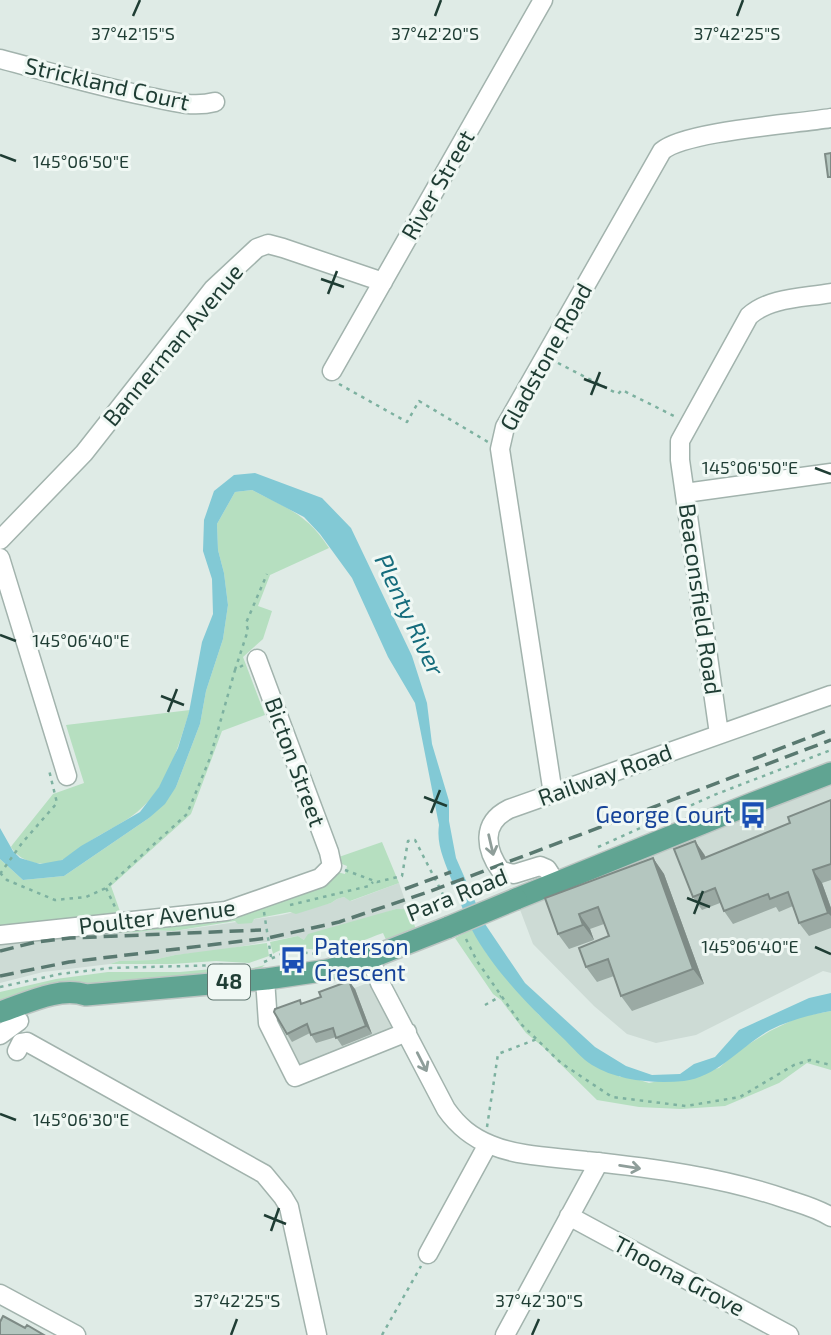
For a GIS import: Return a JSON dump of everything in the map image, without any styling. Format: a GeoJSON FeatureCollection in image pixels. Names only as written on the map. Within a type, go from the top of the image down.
{"type":"FeatureCollection","features":[{"type":"Feature","properties":{"kind":"main road","name":"Para Road"},"geometry":{"type":"LineString","coordinates":[[6,1020],[54,995],[77,992],[86,995],[261,972],[328,970],[370,958],[831,773]]}},
{"type":"Feature","properties":{"kind":"street","name":"River Street"},"geometry":{"type":"LineString","coordinates":[[334,374],[383,282],[543,0]]}},
{"type":"Feature","properties":{"kind":"street","name":"Strickland Court"},"geometry":{"type":"LineString","coordinates":[[0,59],[94,85],[175,102],[195,105],[215,102]]}},
{"type":"Feature","properties":{"kind":"street","name":"Gladstone Road"},"geometry":{"type":"LineString","coordinates":[[553,794],[500,449],[505,427],[656,159],[669,145],[696,137],[831,117]]}},
{"type":"Feature","properties":{"kind":"street","name":"Bannerman Avenue"},"geometry":{"type":"LineString","coordinates":[[0,540],[73,467],[213,289],[257,248],[268,244],[283,248],[383,282]]}},
{"type":"Feature","properties":{"kind":"street","name":"Beaconsfield Road"},"geometry":{"type":"LineString","coordinates":[[719,734],[679,449],[682,434],[743,325],[756,309],[772,302],[831,293]]}},
{"type":"Feature","properties":{"kind":"street"},"geometry":{"type":"LineString","coordinates":[[685,493],[831,472]]}},
{"type":"Feature","properties":{"kind":"street"},"geometry":{"type":"LineString","coordinates":[[0,558],[67,776]]}},
{"type":"Feature","properties":{"kind":"street","name":"Bicton Street"},"geometry":{"type":"LineString","coordinates":[[251,662],[338,868]]}},
{"type":"Feature","properties":{"kind":"street","name":"Railway Road"},"geometry":{"type":"LineString","coordinates":[[556,883],[547,869],[540,866],[514,874],[501,871],[491,849],[488,832],[491,823],[504,811],[831,695]]}},
{"type":"Feature","properties":{"kind":"street","name":"Poulter Avenue"},"geometry":{"type":"LineString","coordinates":[[0,935],[226,911],[320,878],[338,868]]}},
{"type":"Feature","properties":{"kind":"street"},"geometry":{"type":"LineString","coordinates":[[370,958],[380,983],[446,1109],[467,1133],[488,1144],[516,1152],[738,1184],[808,1206],[831,1217]]}},
{"type":"Feature","properties":{"kind":"street"},"geometry":{"type":"LineString","coordinates":[[261,972],[268,1023],[295,1077],[407,1032]]}},
{"type":"Feature","properties":{"kind":"street"},"geometry":{"type":"LineString","coordinates":[[0,1035],[6,1020]]}},
{"type":"Feature","properties":{"kind":"street"},"geometry":{"type":"LineString","coordinates":[[9,1048],[281,1193],[291,1216],[317,1335]]}},
{"type":"Feature","properties":{"kind":"street"},"geometry":{"type":"LineString","coordinates":[[428,1254],[488,1144]]}},
{"type":"Feature","properties":{"kind":"street"},"geometry":{"type":"LineString","coordinates":[[505,1335],[599,1162]]}},
{"type":"Feature","properties":{"kind":"street","name":"Thoona Grove"},"geometry":{"type":"LineString","coordinates":[[569,1216],[789,1335]]}},
{"type":"Feature","properties":{"kind":"street"},"geometry":{"type":"LineString","coordinates":[[0,1294],[76,1335]]}},
{"type":"Feature","properties":{"kind":"path"},"geometry":{"type":"LineString","coordinates":[[545,356],[618,394],[622,390],[689,423]]}},
{"type":"Feature","properties":{"kind":"path"},"geometry":{"type":"LineString","coordinates":[[334,374],[407,422],[419,401],[500,449]]}},
{"type":"Feature","properties":{"kind":"path"},"geometry":{"type":"LineString","coordinates":[[50,764],[49,774],[57,803],[22,843],[0,874],[7,880],[55,900],[86,897],[106,888],[187,814],[251,662],[246,623],[267,574]]}},
{"type":"Feature","properties":{"kind":"path"},"geometry":{"type":"LineString","coordinates":[[594,848],[714,795],[831,750]]}},
{"type":"Feature","properties":{"kind":"path"},"geometry":{"type":"LineString","coordinates":[[338,868],[377,882],[402,876],[408,841],[415,841],[455,926],[521,1024],[561,1063],[612,1097],[686,1106],[740,1097],[794,1065],[810,1060],[831,1065]]}},
{"type":"Feature","properties":{"kind":"path"},"geometry":{"type":"LineString","coordinates":[[284,907],[369,886],[373,880]]}},
{"type":"Feature","properties":{"kind":"path"},"geometry":{"type":"LineString","coordinates":[[106,888],[122,923]]}},
{"type":"Feature","properties":{"kind":"path"},"geometry":{"type":"LineString","coordinates":[[268,909],[263,913],[272,962],[286,960]]}},
{"type":"Feature","properties":{"kind":"path"},"geometry":{"type":"LineString","coordinates":[[261,972],[271,958],[288,951],[327,954]]}},
{"type":"Feature","properties":{"kind":"path"},"geometry":{"type":"LineString","coordinates":[[0,987],[60,974],[110,968],[232,966]]}},
{"type":"Feature","properties":{"kind":"path"},"geometry":{"type":"LineString","coordinates":[[485,1004],[501,996]]}},
{"type":"Feature","properties":{"kind":"path"},"geometry":{"type":"LineString","coordinates":[[488,1144],[487,1124],[498,1054],[537,1039]]}},
{"type":"Feature","properties":{"kind":"path"},"geometry":{"type":"LineString","coordinates":[[382,1335],[428,1254]]}},
{"type":"Feature","properties":{"kind":"shaded area"},"geometry":{"type":"Polygon","coordinates":[[[831,784],[831,973],[823,971],[696,1035],[656,1043],[627,1034],[594,1006],[533,944],[519,907],[831,784]]]}},
{"type":"Feature","properties":{"kind":"shaded area"},"geometry":{"type":"Polygon","coordinates":[[[399,883],[408,909],[396,909],[304,940],[298,936],[153,960],[119,961],[43,972],[0,983],[0,943],[63,935],[174,931],[210,926],[282,915],[331,903],[344,897],[351,901],[399,883]]]}},
{"type":"Feature","properties":{"kind":"shaded area"},"geometry":{"type":"Polygon","coordinates":[[[370,982],[399,1039],[289,1084],[274,1052],[274,1025],[280,1017],[370,982]]]}},
{"type":"Feature","properties":{"kind":"green space"},"geometry":{"type":"Polygon","coordinates":[[[252,490],[304,519],[329,548],[270,575],[258,606],[272,611],[263,639],[243,657],[265,715],[222,731],[191,814],[111,886],[122,917],[0,929],[0,859],[23,880],[64,876],[149,818],[176,787],[200,724],[206,691],[223,639],[228,605],[218,550],[217,524],[235,492],[252,490]]]}},
{"type":"Feature","properties":{"kind":"green space"},"geometry":{"type":"Polygon","coordinates":[[[190,710],[164,780],[137,812],[57,862],[35,863],[15,853],[11,847],[53,794],[84,783],[66,725],[190,710]]]}},
{"type":"Feature","properties":{"kind":"green space"},"geometry":{"type":"Polygon","coordinates":[[[382,842],[399,883],[350,901],[344,897],[296,914],[290,912],[254,919],[252,923],[238,924],[235,921],[174,931],[63,935],[179,923],[337,872],[345,874],[347,866],[337,862],[336,858],[382,842]]]}},
{"type":"Feature","properties":{"kind":"green space"},"geometry":{"type":"Polygon","coordinates":[[[396,909],[408,909],[416,929],[387,942],[383,933],[335,949],[293,948],[273,954],[270,942],[298,936],[304,940],[308,934],[396,909]]]}},
{"type":"Feature","properties":{"kind":"green space"},"geometry":{"type":"Polygon","coordinates":[[[472,929],[487,954],[539,1015],[620,1077],[649,1083],[719,1068],[739,1050],[770,1031],[799,1017],[831,1011],[831,1070],[807,1063],[779,1083],[725,1106],[681,1109],[639,1107],[597,1100],[526,1033],[501,1000],[493,994],[455,938],[472,929]]]}},
{"type":"Feature","properties":{"kind":"green space"},"geometry":{"type":"Polygon","coordinates":[[[267,943],[269,956],[249,963],[216,961],[110,964],[119,961],[153,960],[267,943]]]}},
{"type":"Feature","properties":{"kind":"green space"},"geometry":{"type":"Polygon","coordinates":[[[265,965],[258,970],[0,1007],[0,992],[56,979],[108,972],[180,972],[223,968],[245,970],[265,965]]]}},
{"type":"Feature","properties":{"kind":"water"},"geometry":{"type":"Polygon","coordinates":[[[255,473],[322,498],[351,528],[412,656],[427,703],[432,744],[449,801],[449,821],[456,858],[485,924],[525,983],[595,1047],[626,1066],[652,1075],[680,1074],[694,1064],[715,1057],[739,1030],[809,998],[831,993],[831,1011],[800,1018],[770,1030],[718,1068],[696,1079],[661,1082],[625,1078],[602,1070],[581,1057],[502,974],[469,924],[440,846],[439,825],[415,703],[388,657],[352,578],[304,517],[252,490],[235,492],[217,524],[218,550],[228,605],[223,639],[206,691],[200,724],[176,787],[165,804],[149,818],[64,876],[23,880],[0,859],[0,828],[20,858],[40,864],[62,860],[140,812],[159,787],[178,748],[189,712],[202,642],[213,614],[212,579],[203,551],[204,520],[214,491],[234,475],[255,473]]]}},
{"type":"Feature","properties":{"kind":"building"},"geometry":{"type":"Polygon","coordinates":[[[831,153],[831,177],[828,177],[825,154],[831,153]]]}},
{"type":"Feature","properties":{"kind":"building"},"geometry":{"type":"Polygon","coordinates":[[[831,800],[831,864],[813,870],[828,913],[799,923],[788,892],[770,899],[768,894],[724,911],[715,888],[693,897],[674,849],[695,841],[702,859],[790,823],[788,817],[831,800]]]}},
{"type":"Feature","properties":{"kind":"building"},"geometry":{"type":"Polygon","coordinates":[[[653,858],[693,969],[621,996],[608,959],[586,967],[579,948],[609,936],[598,907],[579,914],[583,925],[558,934],[545,898],[653,858]]]}},
{"type":"Feature","properties":{"kind":"building"},"geometry":{"type":"Polygon","coordinates":[[[349,981],[366,1026],[336,1038],[333,1028],[311,1035],[307,1024],[287,1034],[274,1012],[275,1009],[300,1000],[301,1004],[321,997],[319,992],[349,981]]]}},
{"type":"Feature","properties":{"kind":"building"},"geometry":{"type":"Polygon","coordinates":[[[3,1316],[25,1328],[27,1325],[44,1335],[0,1335],[3,1316]]]}},
{"type":"Feature","properties":{"kind":"railway"},"geometry":{"type":"LineString","coordinates":[[753,759],[831,729]]}},
{"type":"Feature","properties":{"kind":"railway"},"geometry":{"type":"LineString","coordinates":[[0,976],[69,962],[268,938],[339,922],[431,891],[831,740]]}},
{"type":"Feature","properties":{"kind":"railway"},"geometry":{"type":"LineString","coordinates":[[405,889],[451,872]]}},
{"type":"Feature","properties":{"kind":"railway"},"geometry":{"type":"LineString","coordinates":[[0,951],[36,942],[70,938],[261,930]]}},
{"type":"Feature","properties":{"kind":"place","name":"George Court"},"geometry":{"type":"Point","coordinates":[753,815]}},
{"type":"Feature","properties":{"kind":"place","name":"Paterson Crescent"},"geometry":{"type":"Point","coordinates":[293,960]}},
{"type":"Feature","properties":{"kind":"water label","name":"Plenty River"},"geometry":{"type":"Point","coordinates":[409,615]}}]}
